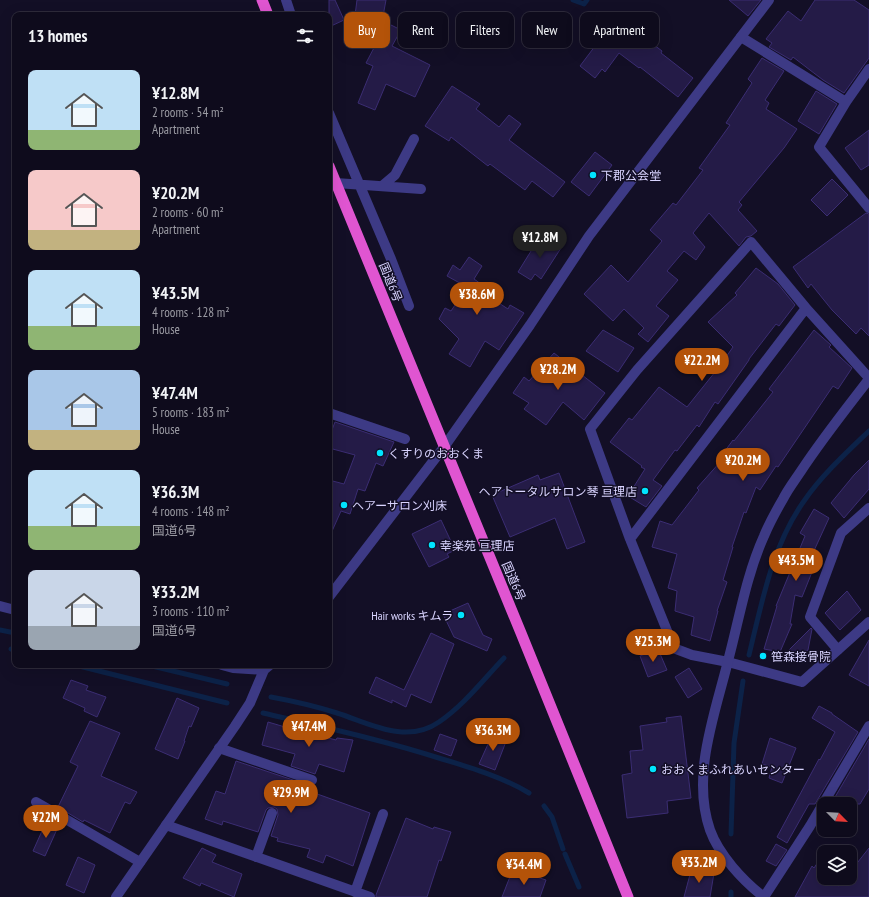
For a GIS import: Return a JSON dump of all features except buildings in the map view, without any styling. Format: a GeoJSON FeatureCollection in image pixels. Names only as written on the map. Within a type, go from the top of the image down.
{"type":"FeatureCollection","features":[{"type":"Feature","properties":{"kind":"highway"},"geometry":{"type":"LineString","coordinates":[[262,0],[267,12]]}},
{"type":"Feature","properties":{"kind":"highway","name":"国道6号"},"geometry":{"type":"LineString","coordinates":[[332,173],[628,897]]}},
{"type":"Feature","properties":{"kind":"street"},"geometry":{"type":"LineString","coordinates":[[286,0],[290,12]]}},
{"type":"Feature","properties":{"kind":"street"},"geometry":{"type":"LineString","coordinates":[[332,593],[444,447],[530,325],[589,236],[769,0]]}},
{"type":"Feature","properties":{"kind":"street"},"geometry":{"type":"LineString","coordinates":[[741,36],[846,102]]}},
{"type":"Feature","properties":{"kind":"street"},"geometry":{"type":"LineString","coordinates":[[869,69],[846,102],[820,147],[869,208]]}},
{"type":"Feature","properties":{"kind":"street"},"geometry":{"type":"LineString","coordinates":[[332,120],[391,259],[409,306]]}},
{"type":"Feature","properties":{"kind":"street"},"geometry":{"type":"LineString","coordinates":[[382,186],[394,175],[414,139]]}},
{"type":"Feature","properties":{"kind":"street"},"geometry":{"type":"LineString","coordinates":[[336,183],[421,189]]}},
{"type":"Feature","properties":{"kind":"street"},"geometry":{"type":"LineString","coordinates":[[869,622],[802,682],[728,662],[692,655],[676,648],[672,643],[630,539],[590,429],[637,370],[752,242],[806,308],[869,378],[810,458],[784,497],[764,537],[747,584],[728,662],[712,721],[705,753],[703,784],[705,808],[710,830],[718,846],[737,872],[750,886],[764,897],[810,826],[869,726]]}},
{"type":"Feature","properties":{"kind":"street"},"geometry":{"type":"LineString","coordinates":[[630,539],[806,308]]}},
{"type":"Feature","properties":{"kind":"street"},"geometry":{"type":"LineString","coordinates":[[332,414],[405,439]]}},
{"type":"Feature","properties":{"kind":"street"},"geometry":{"type":"LineString","coordinates":[[838,650],[810,617],[841,533],[869,508]]}},
{"type":"Feature","properties":{"kind":"street"},"geometry":{"type":"LineString","coordinates":[[0,606],[12,609]]}},
{"type":"Feature","properties":{"kind":"street"},"geometry":{"type":"LineString","coordinates":[[116,897],[250,703],[267,668]]}},
{"type":"Feature","properties":{"kind":"street"},"geometry":{"type":"LineString","coordinates":[[219,748],[312,780]]}},
{"type":"Feature","properties":{"kind":"street"},"geometry":{"type":"LineString","coordinates":[[36,802],[140,862]]}},
{"type":"Feature","properties":{"kind":"street"},"geometry":{"type":"LineString","coordinates":[[256,857],[272,813]]}},
{"type":"Feature","properties":{"kind":"street"},"geometry":{"type":"LineString","coordinates":[[355,892],[384,814]]}},
{"type":"Feature","properties":{"kind":"street"},"geometry":{"type":"LineString","coordinates":[[166,825],[370,897]]}},
{"type":"Feature","properties":{"kind":"waterway"},"geometry":{"type":"LineString","coordinates":[[573,0],[584,4],[587,0]]}},
{"type":"Feature","properties":{"kind":"waterway"},"geometry":{"type":"LineString","coordinates":[[749,655],[769,575],[793,518],[819,482],[869,431]]}},
{"type":"Feature","properties":{"kind":"waterway"},"geometry":{"type":"LineString","coordinates":[[0,630],[12,632]]}},
{"type":"Feature","properties":{"kind":"waterway"},"geometry":{"type":"LineString","coordinates":[[271,697],[320,708],[388,730],[414,732],[426,729],[439,722],[457,708],[504,658]]}},
{"type":"Feature","properties":{"kind":"waterway"},"geometry":{"type":"LineString","coordinates":[[87,668],[227,703]]}},
{"type":"Feature","properties":{"kind":"waterway"},"geometry":{"type":"LineString","coordinates":[[160,668],[227,684]]}},
{"type":"Feature","properties":{"kind":"waterway"},"geometry":{"type":"LineString","coordinates":[[731,834],[734,743],[743,681]]}},
{"type":"Feature","properties":{"kind":"waterway"},"geometry":{"type":"LineString","coordinates":[[263,713],[353,734],[420,752],[487,773],[529,793]]}},
{"type":"Feature","properties":{"kind":"waterway"},"geometry":{"type":"LineString","coordinates":[[544,806],[552,817],[563,849]]}},
{"type":"Feature","properties":{"kind":"waterway"},"geometry":{"type":"LineString","coordinates":[[565,854],[579,887]]}},
{"type":"Feature","properties":{"kind":"waterway"},"geometry":{"type":"LineString","coordinates":[[731,892],[731,897]]}},
{"type":"Feature","properties":{"kind":"place","name":"下郡公会堂"},"geometry":{"type":"Point","coordinates":[593,175]}},
{"type":"Feature","properties":{"kind":"place","name":"くすりのおおくま"},"geometry":{"type":"Point","coordinates":[380,453]}},
{"type":"Feature","properties":{"kind":"place","name":"ヘアトータルサロン琴 亘理店"},"geometry":{"type":"Point","coordinates":[645,491]}},
{"type":"Feature","properties":{"kind":"place","name":"ヘアーサロン刈床"},"geometry":{"type":"Point","coordinates":[344,505]}},
{"type":"Feature","properties":{"kind":"place","name":"幸楽苑 亘理店"},"geometry":{"type":"Point","coordinates":[432,545]}},
{"type":"Feature","properties":{"kind":"place","name":"Hair works キムラ"},"geometry":{"type":"Point","coordinates":[461,615]}},
{"type":"Feature","properties":{"kind":"place","name":"笹森接骨院"},"geometry":{"type":"Point","coordinates":[763,656]}},
{"type":"Feature","properties":{"kind":"place","name":"おおくまふれあいセンター"},"geometry":{"type":"Point","coordinates":[653,769]}}]}
